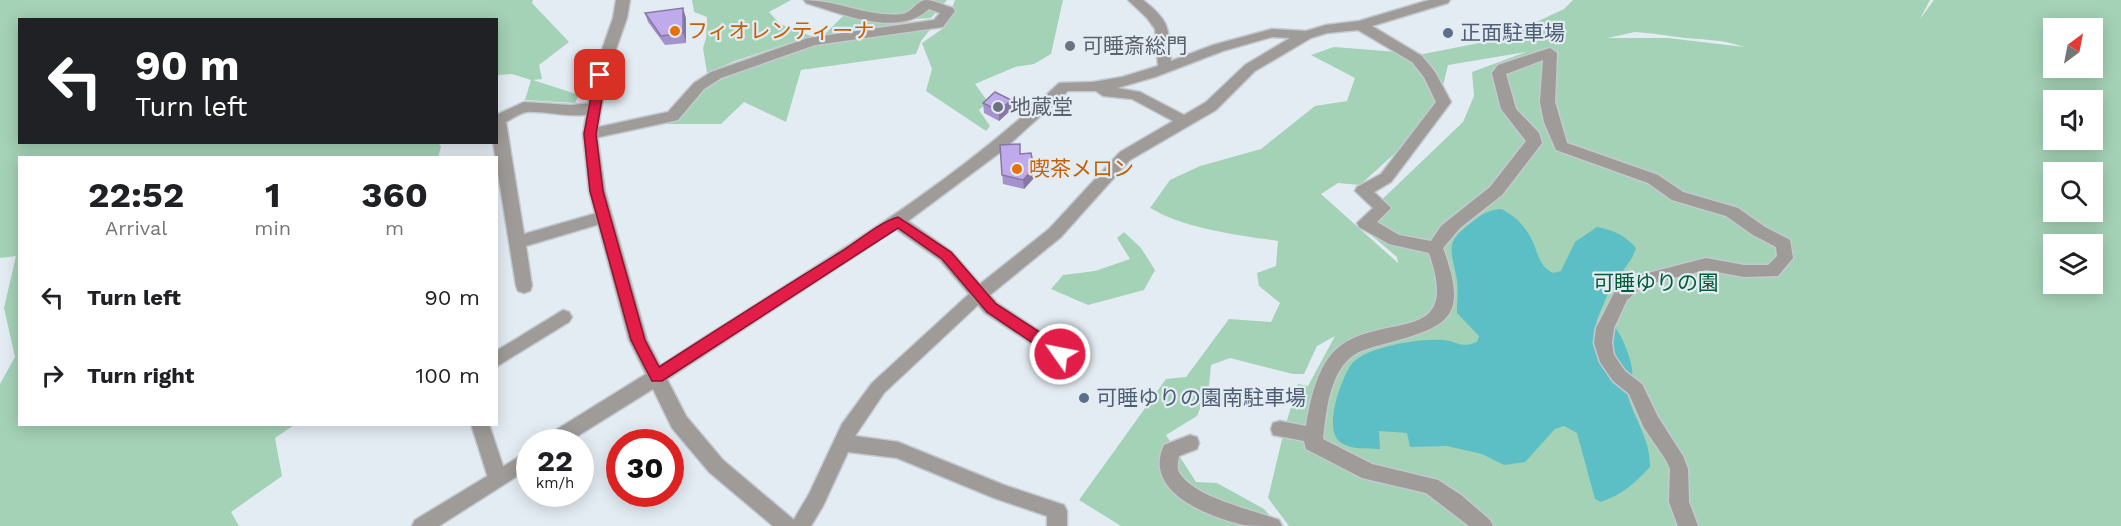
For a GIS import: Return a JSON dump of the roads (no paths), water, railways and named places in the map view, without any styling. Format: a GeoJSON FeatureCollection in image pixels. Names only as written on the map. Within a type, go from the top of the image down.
{"type":"FeatureCollection","features":[{"type":"Feature","properties":{"kind":"street"},"geometry":{"type":"LineString","coordinates":[[623,0],[620,18],[600,75],[590,134],[597,191],[638,340],[679,422],[717,466],[788,526]]}},
{"type":"Feature","properties":{"kind":"street"},"geometry":{"type":"LineString","coordinates":[[590,134],[673,116],[699,86],[716,75],[813,41],[938,24],[948,11],[927,4],[912,17],[901,18],[861,14],[811,0]]}},
{"type":"Feature","properties":{"kind":"street"},"geometry":{"type":"LineString","coordinates":[[1135,0],[1158,22],[1163,33],[1162,55],[1166,68]]}},
{"type":"Feature","properties":{"kind":"street"},"geometry":{"type":"LineString","coordinates":[[800,526],[816,500],[849,430],[878,388],[978,295],[1055,233],[1125,156],[1211,106],[1250,68],[1306,35],[1326,29],[1360,25],[1443,0]]}},
{"type":"Feature","properties":{"kind":"street"},"geometry":{"type":"LineString","coordinates":[[1360,25],[1417,59],[1430,75],[1444,102],[1386,178],[1363,191],[1383,208],[1365,223],[1395,240],[1435,248]]}},
{"type":"Feature","properties":{"kind":"street"},"geometry":{"type":"LineString","coordinates":[[574,429],[898,222],[971,169],[1039,111],[1064,86],[1093,87],[1123,82],[1218,48],[1272,33],[1306,35]]}},
{"type":"Feature","properties":{"kind":"street"},"geometry":{"type":"LineString","coordinates":[[1483,526],[1454,501],[1431,486],[1369,472],[1313,443],[1316,419],[1325,385],[1341,355],[1360,344],[1438,319],[1444,312],[1447,298],[1442,264],[1435,248],[1440,236],[1494,192],[1525,150],[1534,143],[1534,137],[1512,119],[1507,110],[1499,73],[1503,68],[1550,53],[1552,65],[1547,98],[1561,146],[1653,179],[1678,196],[1732,212],[1759,231],[1784,244],[1785,258],[1772,270],[1744,272],[1720,265],[1706,264],[1635,283],[1621,296],[1606,323],[1603,343],[1606,357],[1619,376],[1636,389],[1652,422],[1674,456],[1678,469],[1679,502],[1688,526]]}},
{"type":"Feature","properties":{"kind":"street"},"geometry":{"type":"LineString","coordinates":[[1093,87],[1102,91],[1135,95],[1186,122]]}},
{"type":"Feature","properties":{"kind":"street"},"geometry":{"type":"LineString","coordinates":[[524,286],[501,155],[498,120],[524,107],[572,110],[594,108]]}},
{"type":"Feature","properties":{"kind":"street"},"geometry":{"type":"LineString","coordinates":[[517,242],[604,217]]}},
{"type":"Feature","properties":{"kind":"street"},"geometry":{"type":"LineString","coordinates":[[498,222],[513,218]]}},
{"type":"Feature","properties":{"kind":"street"},"geometry":{"type":"LineString","coordinates":[[898,222],[946,256],[978,295],[992,308],[1060,354]]}},
{"type":"Feature","properties":{"kind":"street"},"geometry":{"type":"LineString","coordinates":[[498,359],[563,317]]}},
{"type":"Feature","properties":{"kind":"street"},"geometry":{"type":"LineString","coordinates":[[481,426],[497,478]]}},
{"type":"Feature","properties":{"kind":"street"},"geometry":{"type":"LineString","coordinates":[[1280,429],[1314,435]]}},
{"type":"Feature","properties":{"kind":"street"},"geometry":{"type":"LineString","coordinates":[[843,443],[898,450],[1001,492],[1045,505],[1057,511],[1058,526]]}},
{"type":"Feature","properties":{"kind":"street"},"geometry":{"type":"LineString","coordinates":[[1190,443],[1171,451],[1166,461],[1166,469],[1172,480],[1202,501],[1272,526]]}},
{"type":"Feature","properties":{"kind":"street"},"geometry":{"type":"LineString","coordinates":[[422,526],[516,466]]}},
{"type":"Feature","properties":{"kind":"water"},"geometry":{"type":"Polygon","coordinates":[[[1501,209],[1522,225],[1531,238],[1541,262],[1553,273],[1561,271],[1575,242],[1597,227],[1618,234],[1636,248],[1632,258],[1609,291],[1596,322],[1614,327],[1627,350],[1632,375],[1625,375],[1626,387],[1646,443],[1650,467],[1628,487],[1601,502],[1595,499],[1577,433],[1564,426],[1555,429],[1525,462],[1504,465],[1482,454],[1447,446],[1410,447],[1407,433],[1379,431],[1380,449],[1344,445],[1335,436],[1333,416],[1335,404],[1347,372],[1359,357],[1378,349],[1415,341],[1442,340],[1462,345],[1477,342],[1479,336],[1457,313],[1457,284],[1452,245],[1458,235],[1476,219],[1489,211],[1501,209]]]}},
{"type":"Feature","properties":{"kind":"place","name":"フィオレンティーナ"},"geometry":{"type":"Point","coordinates":[675,31]}},
{"type":"Feature","properties":{"kind":"place","name":"正面駐車場"},"geometry":{"type":"Point","coordinates":[1448,33]}},
{"type":"Feature","properties":{"kind":"place","name":"可睡斎総門"},"geometry":{"type":"Point","coordinates":[1070,46]}},
{"type":"Feature","properties":{"kind":"place","name":"地蔵堂"},"geometry":{"type":"Point","coordinates":[998,107]}},
{"type":"Feature","properties":{"kind":"place","name":"喫茶メロン"},"geometry":{"type":"Point","coordinates":[1017,169]}},
{"type":"Feature","properties":{"kind":"place","name":"可睡ゆりの園南駐車場"},"geometry":{"type":"Point","coordinates":[1084,398]}},
{"type":"Feature","properties":{"kind":"park label","name":"可睡ゆりの園"},"geometry":{"type":"Point","coordinates":[1656,283]}}]}
